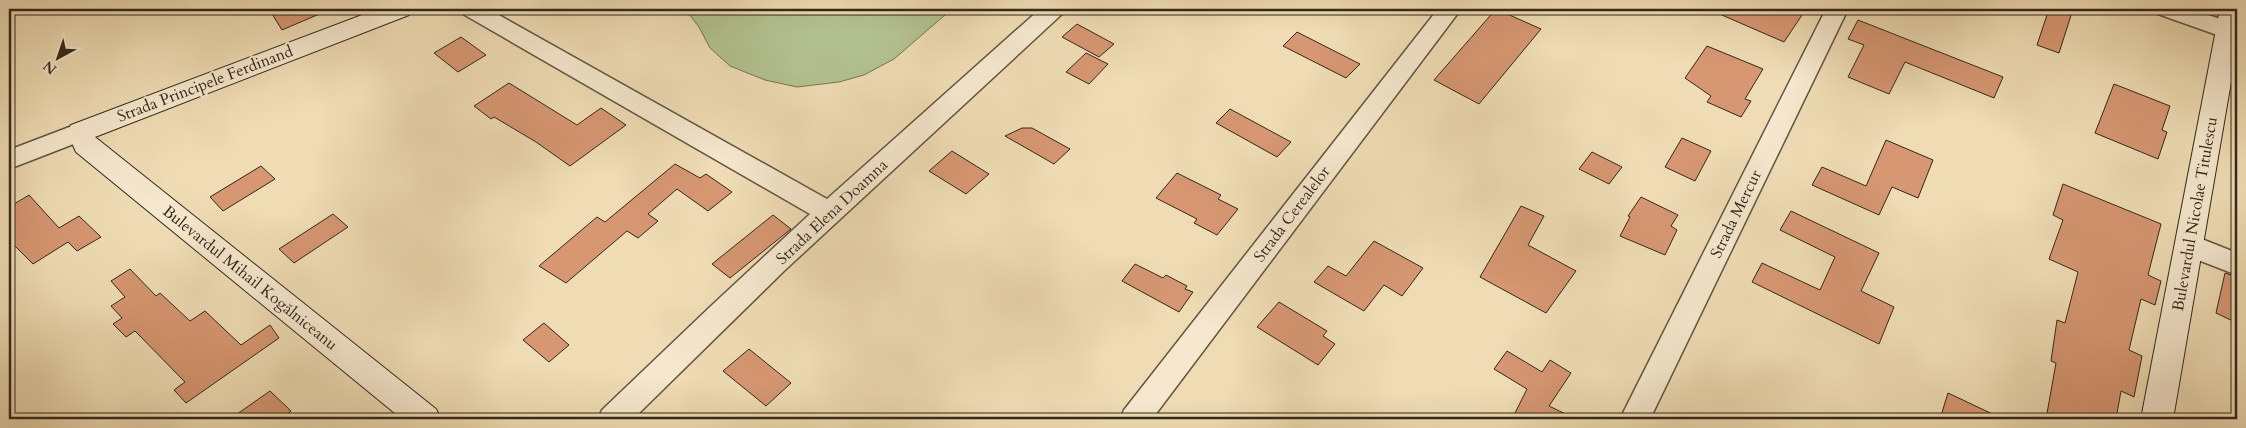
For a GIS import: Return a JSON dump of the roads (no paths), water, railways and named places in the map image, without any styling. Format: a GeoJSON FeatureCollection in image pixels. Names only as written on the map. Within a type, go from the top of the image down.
{"type":"FeatureCollection","features":[{"type":"Feature","properties":{"kind":"main road","name":"Strada Principele Ferdinand"},"geometry":{"type":"LineString","coordinates":[[80,132],[402,9]]}},
{"type":"Feature","properties":{"kind":"main road","name":"Bulevardul Nicolae Titulescu"},"geometry":{"type":"LineString","coordinates":[[2157,419],[2232,24]]}},
{"type":"Feature","properties":{"kind":"main road","name":"Bulevardul Mihail Kogălniceanu"},"geometry":{"type":"LineString","coordinates":[[80,132],[85,144],[425,419]]}},
{"type":"Feature","properties":{"kind":"street"},"geometry":{"type":"LineString","coordinates":[[472,9],[830,213]]}},
{"type":"Feature","properties":{"kind":"street","name":"Strada Elena Doamna"},"geometry":{"type":"LineString","coordinates":[[613,419],[830,213],[1054,9]]}},
{"type":"Feature","properties":{"kind":"street","name":"Strada Cerealelor"},"geometry":{"type":"LineString","coordinates":[[1135,419],[1450,9]]}},
{"type":"Feature","properties":{"kind":"street","name":"Strada Mercur"},"geometry":{"type":"LineString","coordinates":[[1635,419],[1837,9]]}},
{"type":"Feature","properties":{"kind":"street"},"geometry":{"type":"LineString","coordinates":[[2166,9],[2232,24]]}},
{"type":"Feature","properties":{"kind":"street","name":"Strada Principele Ferdinand"},"geometry":{"type":"LineString","coordinates":[[9,160],[80,132]]}},
{"type":"Feature","properties":{"kind":"street"},"geometry":{"type":"LineString","coordinates":[[2189,245],[2237,264]]}}]}
